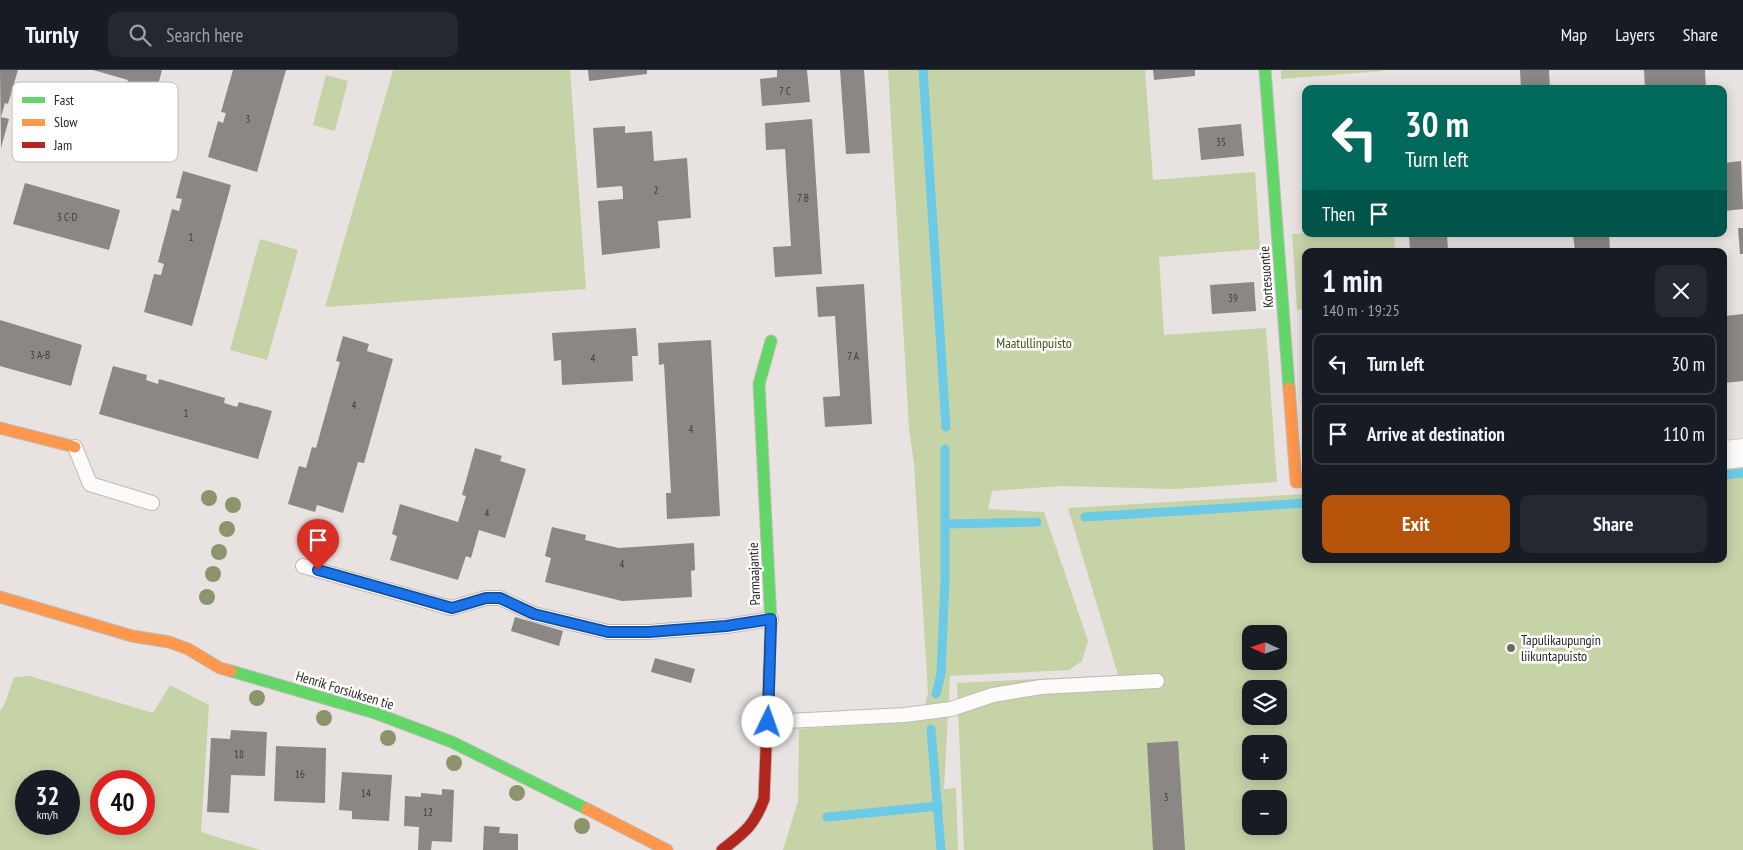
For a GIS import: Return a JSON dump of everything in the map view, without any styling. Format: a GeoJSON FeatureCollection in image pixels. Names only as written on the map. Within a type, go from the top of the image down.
{"type":"FeatureCollection","features":[{"type":"Feature","properties":{"kind":"street","name":"Kortesuontie"},"geometry":{"type":"LineString","coordinates":[[1265,70],[1301,481]]}},
{"type":"Feature","properties":{"kind":"street","name":"Parmaajantie"},"geometry":{"type":"LineString","coordinates":[[722,850],[746,832],[756,820],[764,799],[771,619],[759,384],[772,341]]}},
{"type":"Feature","properties":{"kind":"street"},"geometry":{"type":"LineString","coordinates":[[0,428],[75,447]]}},
{"type":"Feature","properties":{"kind":"street"},"geometry":{"type":"LineString","coordinates":[[1727,455],[1743,453]]}},
{"type":"Feature","properties":{"kind":"street","name":"Henrik Forsiuksen tie"},"geometry":{"type":"LineString","coordinates":[[0,597],[132,636],[169,642],[188,649],[220,668],[375,714],[435,736],[506,767],[645,841],[667,850]]}},
{"type":"Feature","properties":{"kind":"lane"},"geometry":{"type":"LineString","coordinates":[[75,447],[90,484],[152,502]]}},
{"type":"Feature","properties":{"kind":"lane"},"geometry":{"type":"LineString","coordinates":[[303,566],[452,608],[480,599],[500,598],[534,614],[608,632],[649,632],[726,626],[771,619]]}},
{"type":"Feature","properties":{"kind":"lane"},"geometry":{"type":"LineString","coordinates":[[768,722],[905,716],[951,709],[992,695],[1041,687],[1157,681]]}},
{"type":"Feature","properties":{"kind":"green space"},"geometry":{"type":"Polygon","coordinates":[[[393,70],[570,70],[586,289],[325,307],[393,70]]]}},
{"type":"Feature","properties":{"kind":"green space","name":"Maatullinpuisto"},"geometry":{"type":"Polygon","coordinates":[[[888,70],[1145,70],[1153,180],[1255,172],[1260,249],[1159,257],[1164,335],[1266,328],[1277,482],[1175,489],[1061,486],[992,491],[988,509],[1044,512],[1088,641],[1082,661],[1069,670],[950,676],[944,789],[956,788],[958,850],[783,850],[798,801],[799,729],[921,721],[928,693],[914,464],[909,428],[888,70]]]}},
{"type":"Feature","properties":{"kind":"green space"},"geometry":{"type":"Polygon","coordinates":[[[1281,70],[1383,70],[1383,71],[1281,79],[1281,70]]]}},
{"type":"Feature","properties":{"kind":"green space"},"geometry":{"type":"Polygon","coordinates":[[[326,75],[348,81],[335,131],[313,125],[326,75]]]}},
{"type":"Feature","properties":{"kind":"green space"},"geometry":{"type":"Polygon","coordinates":[[[1302,233],[1302,237],[1394,237],[1395,248],[1302,248],[1302,309],[1297,310],[1292,234],[1302,233]]]}},
{"type":"Feature","properties":{"kind":"green space"},"geometry":{"type":"Polygon","coordinates":[[[260,239],[298,250],[267,360],[230,350],[260,239]]]}},
{"type":"Feature","properties":{"kind":"green space","name":"Tapulikaupungin liikuntapuisto"},"geometry":{"type":"Polygon","coordinates":[[[1743,467],[1743,850],[964,850],[957,683],[1118,675],[1068,508],[1302,494],[1302,563],[1727,563],[1727,468],[1743,467]]]}},
{"type":"Feature","properties":{"kind":"green space"},"geometry":{"type":"Polygon","coordinates":[[[30,676],[153,713],[170,685],[209,705],[201,832],[260,850],[0,850],[0,711],[5,703],[14,677],[30,676]]]}},
{"type":"Feature","properties":{"kind":"building"},"geometry":{"type":"Polygon","coordinates":[[[0,70],[18,70],[14,82],[12,82],[12,90],[8,104],[5,103],[1,117],[9,119],[1,148],[0,70]]]}},
{"type":"Feature","properties":{"kind":"building"},"geometry":{"type":"Polygon","coordinates":[[[93,70],[162,70],[159,82],[127,82],[128,80],[93,70]]]}},
{"type":"Feature","properties":{"kind":"building"},"geometry":{"type":"Polygon","coordinates":[[[233,70],[286,70],[257,172],[208,157],[218,121],[223,123],[226,113],[221,112],[233,70]]]}},
{"type":"Feature","properties":{"kind":"building"},"geometry":{"type":"Polygon","coordinates":[[[588,70],[647,70],[647,74],[589,81],[588,70]]]}},
{"type":"Feature","properties":{"kind":"building"},"geometry":{"type":"Polygon","coordinates":[[[777,70],[807,70],[810,102],[762,106],[760,79],[777,77],[777,70]]]}},
{"type":"Feature","properties":{"kind":"building"},"geometry":{"type":"Polygon","coordinates":[[[840,70],[864,70],[870,153],[846,154],[840,70]]]}},
{"type":"Feature","properties":{"kind":"building"},"geometry":{"type":"Polygon","coordinates":[[[1153,70],[1195,70],[1195,76],[1154,80],[1153,70]]]}},
{"type":"Feature","properties":{"kind":"building"},"geometry":{"type":"Polygon","coordinates":[[[1520,70],[1549,70],[1550,85],[1521,85],[1520,70]]]}},
{"type":"Feature","properties":{"kind":"building"},"geometry":{"type":"Polygon","coordinates":[[[1644,70],[1705,70],[1706,85],[1645,85],[1644,70]]]}},
{"type":"Feature","properties":{"kind":"building"},"geometry":{"type":"Polygon","coordinates":[[[812,119],[822,274],[775,277],[773,247],[791,246],[785,149],[766,150],[765,123],[812,119]]]}},
{"type":"Feature","properties":{"kind":"building"},"geometry":{"type":"Polygon","coordinates":[[[1241,124],[1244,156],[1201,160],[1198,128],[1241,124]]]}},
{"type":"Feature","properties":{"kind":"building"},"geometry":{"type":"Polygon","coordinates":[[[625,126],[625,133],[652,131],[654,161],[687,158],[691,218],[658,221],[660,248],[602,255],[598,201],[623,199],[623,193],[622,186],[597,188],[593,128],[625,126]]]}},
{"type":"Feature","properties":{"kind":"building"},"geometry":{"type":"Polygon","coordinates":[[[1741,161],[1743,209],[1727,211],[1727,163],[1741,161]]]}},
{"type":"Feature","properties":{"kind":"building"},"geometry":{"type":"Polygon","coordinates":[[[183,171],[231,185],[192,326],[144,312],[154,274],[161,275],[164,264],[158,262],[172,209],[179,211],[182,199],[176,198],[183,171]]]}},
{"type":"Feature","properties":{"kind":"building"},"geometry":{"type":"Polygon","coordinates":[[[25,183],[120,210],[109,250],[13,224],[25,183]]]}},
{"type":"Feature","properties":{"kind":"building"},"geometry":{"type":"Polygon","coordinates":[[[1738,228],[1743,228],[1743,254],[1740,254],[1738,228]]]}},
{"type":"Feature","properties":{"kind":"building"},"geometry":{"type":"Polygon","coordinates":[[[1409,237],[1447,237],[1448,248],[1410,248],[1409,237]]]}},
{"type":"Feature","properties":{"kind":"building"},"geometry":{"type":"Polygon","coordinates":[[[1573,237],[1609,237],[1610,248],[1575,248],[1573,237]]]}},
{"type":"Feature","properties":{"kind":"building"},"geometry":{"type":"Polygon","coordinates":[[[1254,282],[1256,311],[1212,314],[1210,285],[1254,282]]]}},
{"type":"Feature","properties":{"kind":"building"},"geometry":{"type":"Polygon","coordinates":[[[864,284],[872,424],[825,427],[823,397],[840,396],[835,316],[818,317],[816,287],[864,284]]]}},
{"type":"Feature","properties":{"kind":"building"},"geometry":{"type":"Polygon","coordinates":[[[1743,314],[1743,381],[1727,383],[1727,316],[1743,314]]]}},
{"type":"Feature","properties":{"kind":"building"},"geometry":{"type":"Polygon","coordinates":[[[0,320],[82,345],[71,386],[0,366],[0,320]]]}},
{"type":"Feature","properties":{"kind":"building"},"geometry":{"type":"Polygon","coordinates":[[[636,328],[638,356],[632,356],[633,381],[562,385],[561,360],[554,361],[552,333],[636,328]]]}},
{"type":"Feature","properties":{"kind":"building"},"geometry":{"type":"Polygon","coordinates":[[[343,336],[369,344],[367,351],[393,359],[364,463],[358,462],[343,513],[317,505],[315,512],[288,504],[299,466],[306,468],[312,447],[316,448],[340,362],[336,361],[343,336]]]}},
{"type":"Feature","properties":{"kind":"building"},"geometry":{"type":"Polygon","coordinates":[[[711,340],[720,516],[667,519],[666,493],[671,493],[664,364],[659,365],[658,343],[711,340]]]}},
{"type":"Feature","properties":{"kind":"building"},"geometry":{"type":"Polygon","coordinates":[[[113,366],[147,375],[146,380],[158,384],[159,379],[225,398],[224,403],[237,407],[239,402],[272,411],[258,459],[99,414],[113,366]]]}},
{"type":"Feature","properties":{"kind":"building"},"geometry":{"type":"Polygon","coordinates":[[[475,448],[502,456],[500,461],[526,469],[505,538],[479,530],[471,558],[466,556],[458,580],[390,560],[397,536],[392,534],[400,504],[458,522],[466,496],[462,495],[475,448]]]}},
{"type":"Feature","properties":{"kind":"building"},"geometry":{"type":"Polygon","coordinates":[[[552,527],[586,535],[585,540],[619,548],[694,543],[695,570],[691,571],[692,597],[622,601],[545,582],[551,558],[545,556],[552,527]]]}},
{"type":"Feature","properties":{"kind":"building"},"geometry":{"type":"Polygon","coordinates":[[[515,617],[563,631],[559,646],[511,631],[515,617]]]}},
{"type":"Feature","properties":{"kind":"building"},"geometry":{"type":"Polygon","coordinates":[[[655,658],[695,669],[691,683],[651,672],[655,658]]]}},
{"type":"Feature","properties":{"kind":"building"},"geometry":{"type":"Polygon","coordinates":[[[231,730],[267,732],[265,776],[231,775],[229,813],[207,812],[211,738],[230,739],[231,730]]]}},
{"type":"Feature","properties":{"kind":"building"},"geometry":{"type":"Polygon","coordinates":[[[1178,741],[1185,850],[1153,850],[1147,743],[1178,741]]]}},
{"type":"Feature","properties":{"kind":"building"},"geometry":{"type":"Polygon","coordinates":[[[276,746],[326,748],[325,803],[274,801],[276,746]]]}},
{"type":"Feature","properties":{"kind":"building"},"geometry":{"type":"Polygon","coordinates":[[[342,772],[392,775],[389,821],[352,819],[352,811],[339,810],[342,772]]]}},
{"type":"Feature","properties":{"kind":"building"},"geometry":{"type":"Polygon","coordinates":[[[442,789],[454,790],[452,842],[432,841],[431,850],[418,850],[419,827],[404,826],[405,796],[421,797],[421,793],[442,795],[442,789]]]}},
{"type":"Feature","properties":{"kind":"building"},"geometry":{"type":"Polygon","coordinates":[[[484,826],[500,827],[499,833],[518,834],[518,850],[483,850],[484,826]]]}},
{"type":"Feature","properties":{"kind":"waterway"},"geometry":{"type":"LineString","coordinates":[[923,70],[946,427]]}},
{"type":"Feature","properties":{"kind":"waterway"},"geometry":{"type":"LineString","coordinates":[[936,694],[941,674],[945,580],[945,449]]}},
{"type":"Feature","properties":{"kind":"waterway"},"geometry":{"type":"LineString","coordinates":[[1727,475],[1743,473]]}},
{"type":"Feature","properties":{"kind":"waterway"},"geometry":{"type":"LineString","coordinates":[[1085,517],[1302,503]]}},
{"type":"Feature","properties":{"kind":"waterway"},"geometry":{"type":"LineString","coordinates":[[945,524],[1037,522]]}},
{"type":"Feature","properties":{"kind":"waterway"},"geometry":{"type":"LineString","coordinates":[[931,729],[941,850]]}},
{"type":"Feature","properties":{"kind":"waterway"},"geometry":{"type":"LineString","coordinates":[[827,817],[938,806]]}},
{"type":"Feature","properties":{"kind":"traffic: fast"},"geometry":{"type":"LineString","coordinates":[[1265,70],[1289,388]]}},
{"type":"Feature","properties":{"kind":"traffic: fast"},"geometry":{"type":"LineString","coordinates":[[771,341],[759,384],[771,623]]}},
{"type":"Feature","properties":{"kind":"traffic: fast"},"geometry":{"type":"LineString","coordinates":[[231,671],[375,713],[452,742],[587,809]]}},
{"type":"Feature","properties":{"kind":"traffic: slow"},"geometry":{"type":"LineString","coordinates":[[1289,388],[1296,482],[1302,481]]}},
{"type":"Feature","properties":{"kind":"traffic: slow"},"geometry":{"type":"LineString","coordinates":[[0,428],[75,447]]}},
{"type":"Feature","properties":{"kind":"traffic: slow"},"geometry":{"type":"LineString","coordinates":[[0,597],[132,636],[169,642],[188,649],[220,668],[231,671]]}},
{"type":"Feature","properties":{"kind":"traffic: slow"},"geometry":{"type":"LineString","coordinates":[[587,809],[667,850]]}},
{"type":"Feature","properties":{"kind":"traffic: jam"},"geometry":{"type":"LineString","coordinates":[[722,850],[748,828],[764,799],[771,623]]}},
{"type":"Feature","properties":{"kind":"place","name":"Tapulikaupungin liikuntapuisto"},"geometry":{"type":"Point","coordinates":[1511,648]}},
{"type":"Feature","properties":{"kind":"route"},"geometry":{"type":"LineString","coordinates":[[318,570],[452,608],[460,607],[473,600],[500,598],[534,614],[608,632],[649,632],[726,626],[771,619],[768,722]]}}]}
